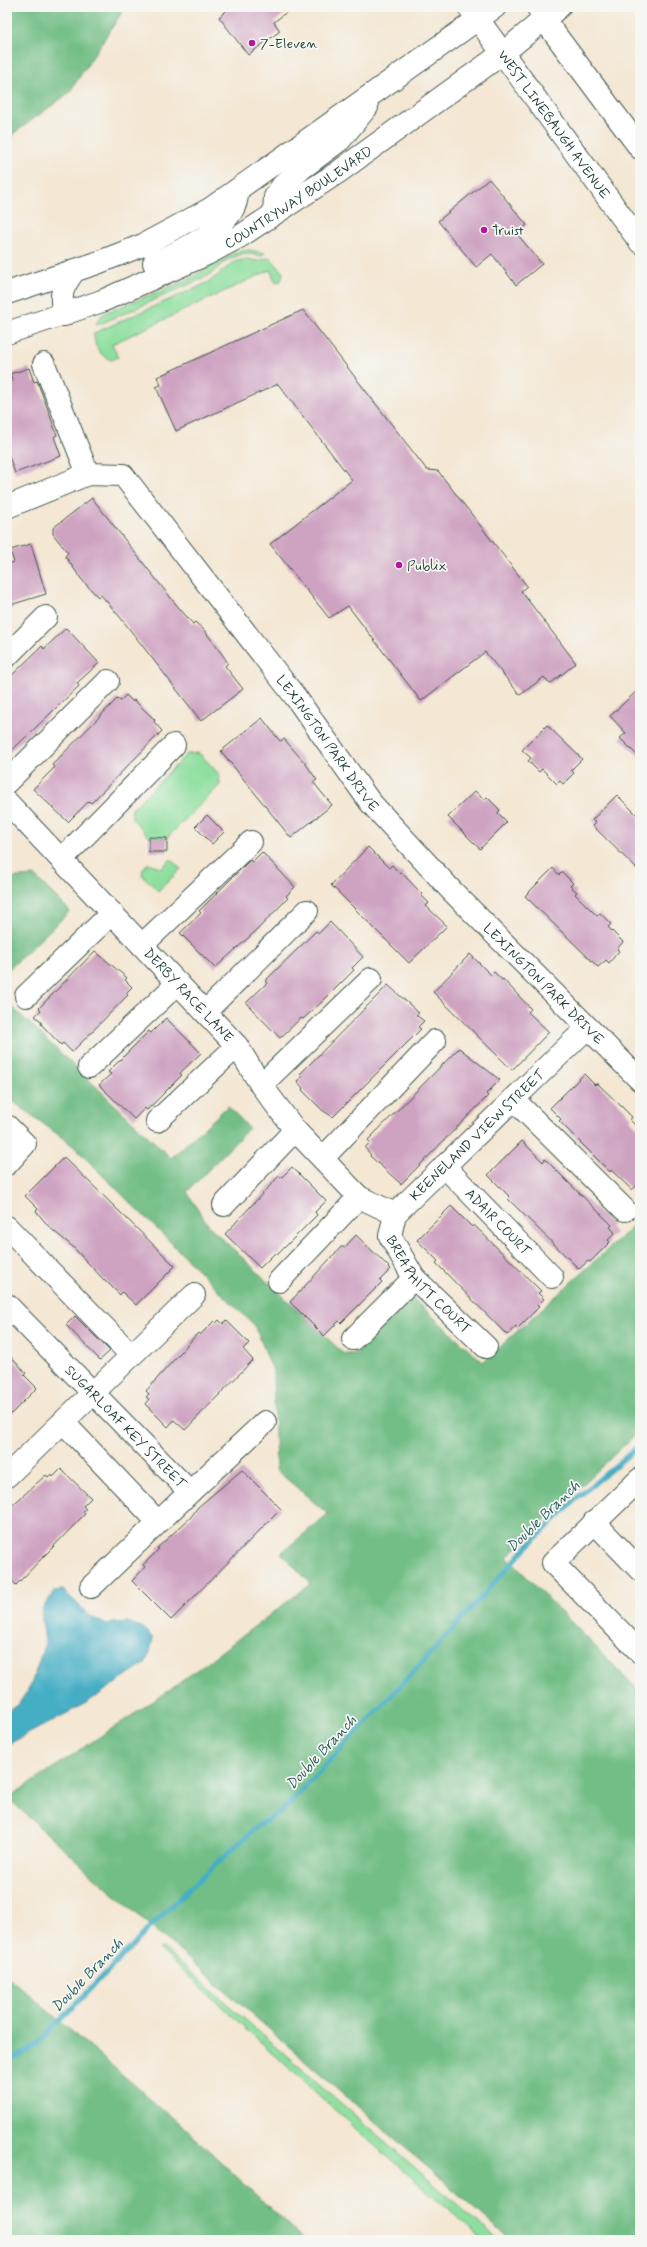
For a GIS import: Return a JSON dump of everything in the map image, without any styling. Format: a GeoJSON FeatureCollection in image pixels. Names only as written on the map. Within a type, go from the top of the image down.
{"type":"FeatureCollection","features":[{"type":"Feature","properties":{"kind":"street","name":"WEST LINEBAUGH AVENUE"},"geometry":{"type":"LineString","coordinates":[[480,11],[503,53],[640,242]]}},
{"type":"Feature","properties":{"kind":"street"},"geometry":{"type":"LineString","coordinates":[[7,293],[143,245],[210,209],[381,89],[480,11]]}},
{"type":"Feature","properties":{"kind":"street","name":"COUNTRYWAY BOULEVARD"},"geometry":{"type":"LineString","coordinates":[[7,333],[72,312],[207,254],[239,237],[337,173],[503,53],[547,11]]}},
{"type":"Feature","properties":{"kind":"street"},"geometry":{"type":"LineString","coordinates":[[547,11],[640,148]]}},
{"type":"Feature","properties":{"kind":"street"},"geometry":{"type":"LineString","coordinates":[[274,213],[275,197],[282,186],[301,169],[340,140],[381,89]]}},
{"type":"Feature","properties":{"kind":"street"},"geometry":{"type":"LineString","coordinates":[[75,270],[65,283],[60,298],[72,312],[90,296],[106,286],[209,234],[227,219],[238,197],[237,190]]}},
{"type":"Feature","properties":{"kind":"street"},"geometry":{"type":"LineString","coordinates":[[44,364],[88,474]]}},
{"type":"Feature","properties":{"kind":"street","name":"LEXINGTON PARK DRIVE"},"geometry":{"type":"LineString","coordinates":[[7,507],[88,474],[123,475],[297,699],[370,802],[452,890],[640,1080]]}},
{"type":"Feature","properties":{"kind":"street"},"geometry":{"type":"LineString","coordinates":[[7,656],[46,617]]}},
{"type":"Feature","properties":{"kind":"street"},"geometry":{"type":"LineString","coordinates":[[7,782],[108,681]]}},
{"type":"Feature","properties":{"kind":"street"},"geometry":{"type":"LineString","coordinates":[[62,859],[174,745]]}},
{"type":"Feature","properties":{"kind":"street","name":"DERBY RACE LANE"},"geometry":{"type":"LineString","coordinates":[[7,802],[237,1046],[261,1085],[295,1130],[359,1197]]}},
{"type":"Feature","properties":{"kind":"street"},"geometry":{"type":"LineString","coordinates":[[142,945],[251,842]]}},
{"type":"Feature","properties":{"kind":"street"},"geometry":{"type":"LineString","coordinates":[[205,1012],[307,911]]}},
{"type":"Feature","properties":{"kind":"street"},"geometry":{"type":"LineString","coordinates":[[26,996],[112,912]]}},
{"type":"Feature","properties":{"kind":"street"},"geometry":{"type":"LineString","coordinates":[[261,1085],[371,979]]}},
{"type":"Feature","properties":{"kind":"street"},"geometry":{"type":"LineString","coordinates":[[89,1067],[178,983]]}},
{"type":"Feature","properties":{"kind":"street","name":"KEENELAND VIEW STREET"},"geometry":{"type":"LineString","coordinates":[[395,1214],[588,1028]]}},
{"type":"Feature","properties":{"kind":"street"},"geometry":{"type":"LineString","coordinates":[[323,1158],[435,1041]]}},
{"type":"Feature","properties":{"kind":"street"},"geometry":{"type":"LineString","coordinates":[[157,1121],[237,1046]]}},
{"type":"Feature","properties":{"kind":"street"},"geometry":{"type":"LineString","coordinates":[[513,1099],[624,1210]]}},
{"type":"Feature","properties":{"kind":"street"},"geometry":{"type":"LineString","coordinates":[[7,1126],[25,1144],[7,1164]]}},
{"type":"Feature","properties":{"kind":"street"},"geometry":{"type":"LineString","coordinates":[[224,1205],[295,1130]]}},
{"type":"Feature","properties":{"kind":"street","name":"ADAIR COURT"},"geometry":{"type":"LineString","coordinates":[[444,1166],[552,1277]]}},
{"type":"Feature","properties":{"kind":"street"},"geometry":{"type":"LineString","coordinates":[[280,1282],[359,1197],[395,1214]]}},
{"type":"Feature","properties":{"kind":"street","name":"BREAPHITT COURT"},"geometry":{"type":"LineString","coordinates":[[395,1214],[390,1236],[414,1278],[486,1347]]}},
{"type":"Feature","properties":{"kind":"street"},"geometry":{"type":"LineString","coordinates":[[7,1227],[131,1355]]}},
{"type":"Feature","properties":{"kind":"street"},"geometry":{"type":"LineString","coordinates":[[354,1339],[414,1278]]}},
{"type":"Feature","properties":{"kind":"street"},"geometry":{"type":"LineString","coordinates":[[7,1476],[194,1295]]}},
{"type":"Feature","properties":{"kind":"street","name":"SUGARLOAF KEY STREET"},"geometry":{"type":"LineString","coordinates":[[7,1305],[190,1492],[265,1422]]}},
{"type":"Feature","properties":{"kind":"street"},"geometry":{"type":"LineString","coordinates":[[63,1422],[158,1522]]}},
{"type":"Feature","properties":{"kind":"street"},"geometry":{"type":"LineString","coordinates":[[640,1479],[553,1563],[640,1652]]}},
{"type":"Feature","properties":{"kind":"street"},"geometry":{"type":"LineString","coordinates":[[91,1588],[190,1492]]}},
{"type":"Feature","properties":{"kind":"street"},"geometry":{"type":"LineString","coordinates":[[594,1522],[640,1570]]}},
{"type":"Feature","properties":{"kind":"green space"},"geometry":{"type":"Polygon","coordinates":[[[7,7],[119,7],[122,12],[69,93],[13,134],[7,145],[7,7]]]}},
{"type":"Feature","properties":{"kind":"green space"},"geometry":{"type":"Polygon","coordinates":[[[249,250],[265,253],[261,256],[245,253],[227,260],[208,276],[98,325],[96,324],[102,315],[107,312],[185,281],[238,251],[249,250]]]}},
{"type":"Feature","properties":{"kind":"green space"},"geometry":{"type":"Polygon","coordinates":[[[270,257],[283,273],[281,281],[276,283],[270,270],[112,344],[118,357],[112,360],[104,356],[98,350],[94,333],[209,282],[234,262],[246,259],[258,261],[270,257]]]}},
{"type":"Feature","properties":{"kind":"green space"},"geometry":{"type":"Polygon","coordinates":[[[199,753],[219,774],[220,785],[167,838],[149,837],[132,818],[132,809],[187,754],[199,753]]]}},
{"type":"Feature","properties":{"kind":"green space"},"geometry":{"type":"Polygon","coordinates":[[[171,859],[181,869],[158,891],[142,875],[143,869],[148,863],[161,868],[171,859]]]}},
{"type":"Feature","properties":{"kind":"green space"},"geometry":{"type":"Polygon","coordinates":[[[35,876],[70,911],[7,971],[7,878],[35,876]]]}},
{"type":"Feature","properties":{"kind":"green space"},"geometry":{"type":"Polygon","coordinates":[[[7,1002],[171,1158],[228,1106],[249,1128],[187,1192],[209,1226],[344,1354],[355,1354],[410,1296],[483,1362],[640,1220],[640,1430],[507,1557],[640,1692],[640,2240],[511,2240],[91,1874],[8,1798],[170,1690],[311,1584],[281,1553],[328,1514],[276,1470],[273,1371],[255,1326],[72,1145],[7,1097],[7,1002]]]}},
{"type":"Feature","properties":{"kind":"green space"},"geometry":{"type":"Polygon","coordinates":[[[163,1948],[498,2240],[484,2240],[359,2132],[159,1949],[163,1948]]]}},
{"type":"Feature","properties":{"kind":"green space"},"geometry":{"type":"Polygon","coordinates":[[[7,1976],[187,2130],[304,2240],[7,2240],[7,1976]]]}},
{"type":"Feature","properties":{"kind":"water"},"geometry":{"type":"Polygon","coordinates":[[[63,1590],[90,1616],[105,1624],[127,1622],[142,1627],[153,1638],[150,1652],[145,1664],[86,1703],[7,1745],[7,1712],[18,1705],[30,1687],[45,1642],[41,1610],[55,1591],[63,1590]]]}},
{"type":"Feature","properties":{"kind":"building","name":"7-Eleven"},"geometry":{"type":"Polygon","coordinates":[[[231,7],[293,7],[274,22],[280,31],[248,55],[219,17],[231,7]]]}},
{"type":"Feature","properties":{"kind":"building","name":"Truist"},"geometry":{"type":"Polygon","coordinates":[[[489,179],[527,225],[517,234],[542,264],[516,285],[492,254],[476,267],[438,221],[489,179]]]}},
{"type":"Feature","properties":{"kind":"building","name":"Publix"},"geometry":{"type":"Polygon","coordinates":[[[303,310],[427,470],[438,471],[527,586],[521,591],[576,663],[550,684],[544,677],[520,695],[485,652],[421,701],[348,606],[329,618],[270,544],[352,480],[278,384],[176,431],[156,387],[161,385],[157,377],[303,310]]]}},
{"type":"Feature","properties":{"kind":"building"},"geometry":{"type":"Polygon","coordinates":[[[29,368],[34,382],[37,381],[47,407],[57,435],[54,437],[61,456],[15,473],[7,451],[7,383],[13,381],[10,374],[29,368]]]}},
{"type":"Feature","properties":{"kind":"building"},"geometry":{"type":"Polygon","coordinates":[[[92,498],[174,602],[193,624],[195,622],[204,630],[228,663],[225,666],[243,689],[201,721],[120,617],[101,595],[98,597],[82,580],[65,556],[68,553],[53,534],[53,528],[92,498]]]}},
{"type":"Feature","properties":{"kind":"building"},"geometry":{"type":"Polygon","coordinates":[[[31,544],[46,594],[7,606],[7,564],[14,562],[10,550],[31,544]]]}},
{"type":"Feature","properties":{"kind":"building"},"geometry":{"type":"Polygon","coordinates":[[[66,628],[99,663],[77,683],[79,686],[7,755],[7,680],[42,646],[44,649],[66,628]]]}},
{"type":"Feature","properties":{"kind":"building"},"geometry":{"type":"Polygon","coordinates":[[[640,688],[640,758],[620,738],[626,733],[610,716],[640,688]]]}},
{"type":"Feature","properties":{"kind":"building"},"geometry":{"type":"Polygon","coordinates":[[[126,695],[133,702],[134,700],[155,720],[154,722],[162,731],[91,803],[89,801],[68,822],[33,789],[55,767],[52,765],[118,698],[120,701],[126,695]]]}},
{"type":"Feature","properties":{"kind":"building"},"geometry":{"type":"Polygon","coordinates":[[[262,718],[280,741],[284,739],[305,763],[317,780],[313,782],[332,805],[291,838],[221,751],[262,718]]]}},
{"type":"Feature","properties":{"kind":"building"},"geometry":{"type":"Polygon","coordinates":[[[547,725],[582,759],[571,770],[574,773],[563,784],[560,781],[557,784],[542,769],[539,772],[528,761],[531,758],[522,750],[547,725]]]}},
{"type":"Feature","properties":{"kind":"building"},"geometry":{"type":"Polygon","coordinates":[[[475,791],[484,800],[487,797],[500,810],[498,813],[507,822],[480,849],[448,817],[475,791]]]}},
{"type":"Feature","properties":{"kind":"building"},"geometry":{"type":"Polygon","coordinates":[[[617,795],[640,818],[640,872],[593,826],[596,823],[592,820],[617,795]]]}},
{"type":"Feature","properties":{"kind":"building"},"geometry":{"type":"Polygon","coordinates":[[[207,815],[224,832],[212,844],[195,827],[207,815]]]}},
{"type":"Feature","properties":{"kind":"building"},"geometry":{"type":"Polygon","coordinates":[[[149,837],[167,838],[167,852],[149,852],[149,837]]]}},
{"type":"Feature","properties":{"kind":"building"},"geometry":{"type":"Polygon","coordinates":[[[368,847],[389,868],[392,865],[399,873],[401,872],[429,903],[426,906],[447,926],[409,963],[331,885],[368,847]]]}},
{"type":"Feature","properties":{"kind":"building"},"geometry":{"type":"Polygon","coordinates":[[[262,852],[295,887],[286,896],[288,898],[257,930],[215,968],[180,933],[201,913],[199,911],[250,860],[252,862],[262,852]]]}},
{"type":"Feature","properties":{"kind":"building"},"geometry":{"type":"Polygon","coordinates":[[[553,868],[559,875],[562,872],[573,883],[570,886],[577,892],[575,894],[597,916],[600,913],[611,924],[608,927],[623,942],[617,949],[619,951],[609,963],[606,960],[598,967],[525,896],[553,868]]]}},
{"type":"Feature","properties":{"kind":"building"},"geometry":{"type":"Polygon","coordinates":[[[330,922],[363,957],[352,968],[354,970],[323,1001],[303,1019],[301,1018],[280,1038],[246,1003],[267,983],[265,981],[316,931],[319,933],[330,922]]]}},
{"type":"Feature","properties":{"kind":"building"},"geometry":{"type":"Polygon","coordinates":[[[95,951],[127,978],[125,980],[132,987],[126,993],[128,995],[72,1052],[63,1043],[61,1045],[41,1024],[42,1022],[35,1016],[41,1010],[39,1008],[95,951]]]}},
{"type":"Feature","properties":{"kind":"building"},"geometry":{"type":"Polygon","coordinates":[[[470,954],[491,975],[494,972],[502,980],[503,979],[531,1009],[528,1012],[549,1032],[512,1070],[433,992],[470,954]]]}},
{"type":"Feature","properties":{"kind":"building"},"geometry":{"type":"Polygon","coordinates":[[[388,985],[419,1013],[416,1015],[424,1021],[418,1027],[421,1029],[333,1117],[322,1110],[302,1090],[303,1088],[297,1081],[302,1076],[300,1074],[388,985]]]}},
{"type":"Feature","properties":{"kind":"building"},"geometry":{"type":"Polygon","coordinates":[[[166,1018],[201,1053],[180,1073],[182,1075],[147,1110],[145,1108],[134,1119],[99,1085],[111,1074],[108,1072],[149,1031],[151,1033],[166,1018]]]}},
{"type":"Feature","properties":{"kind":"building"},"geometry":{"type":"Polygon","coordinates":[[[459,1048],[500,1080],[486,1094],[488,1096],[401,1184],[370,1156],[371,1155],[365,1148],[370,1142],[368,1140],[459,1048]]]}},
{"type":"Feature","properties":{"kind":"building"},"geometry":{"type":"Polygon","coordinates":[[[584,1074],[595,1085],[597,1083],[632,1117],[630,1120],[640,1130],[640,1182],[632,1190],[611,1170],[610,1172],[559,1121],[561,1119],[550,1108],[584,1074]]]}},
{"type":"Feature","properties":{"kind":"building"},"geometry":{"type":"Polygon","coordinates":[[[522,1141],[543,1162],[545,1159],[612,1225],[610,1227],[615,1233],[608,1240],[610,1242],[590,1262],[588,1261],[579,1269],[507,1198],[509,1196],[488,1175],[522,1141]]]}},
{"type":"Feature","properties":{"kind":"building"},"geometry":{"type":"Polygon","coordinates":[[[64,1157],[175,1266],[136,1305],[122,1292],[120,1295],[72,1246],[50,1228],[36,1211],[38,1209],[25,1196],[64,1157]]]}},
{"type":"Feature","properties":{"kind":"building"},"geometry":{"type":"Polygon","coordinates":[[[292,1167],[326,1201],[315,1212],[317,1215],[277,1255],[275,1253],[260,1268],[225,1234],[279,1176],[281,1178],[292,1167]]]}},
{"type":"Feature","properties":{"kind":"building"},"geometry":{"type":"Polygon","coordinates":[[[451,1206],[472,1227],[474,1225],[541,1291],[538,1293],[544,1299],[537,1306],[539,1307],[518,1328],[516,1326],[507,1335],[436,1263],[438,1261],[417,1240],[451,1206]]]}},
{"type":"Feature","properties":{"kind":"building"},"geometry":{"type":"Polygon","coordinates":[[[356,1235],[391,1269],[380,1280],[382,1282],[341,1323],[339,1321],[324,1336],[290,1302],[341,1247],[345,1247],[356,1235]]]}},
{"type":"Feature","properties":{"kind":"building"},"geometry":{"type":"Polygon","coordinates":[[[75,1316],[110,1351],[100,1360],[66,1325],[75,1316]]]}},
{"type":"Feature","properties":{"kind":"building"},"geometry":{"type":"Polygon","coordinates":[[[219,1320],[223,1324],[226,1320],[249,1343],[243,1349],[253,1360],[185,1430],[174,1420],[168,1427],[145,1404],[149,1399],[146,1397],[149,1394],[146,1391],[198,1333],[200,1335],[214,1321],[216,1323],[219,1320]]]}},
{"type":"Feature","properties":{"kind":"building"},"geometry":{"type":"Polygon","coordinates":[[[7,1353],[26,1373],[24,1375],[37,1388],[7,1418],[7,1353]]]}},
{"type":"Feature","properties":{"kind":"building"},"geometry":{"type":"Polygon","coordinates":[[[61,1469],[91,1498],[83,1506],[86,1509],[83,1511],[85,1514],[16,1585],[7,1576],[7,1510],[46,1475],[48,1477],[51,1474],[53,1477],[61,1469]]]}},
{"type":"Feature","properties":{"kind":"building"},"geometry":{"type":"Polygon","coordinates":[[[242,1470],[281,1509],[171,1620],[132,1581],[145,1567],[143,1565],[159,1549],[157,1548],[191,1517],[198,1507],[242,1470]]]}},
{"type":"Feature","properties":{"kind":"waterway","name":"Double Branch"},"geometry":{"type":"LineString","coordinates":[[7,2062],[33,2048],[174,1903],[256,1827],[282,1811],[430,1654],[523,1551],[577,1498],[640,1445]]}},
{"type":"Feature","properties":{"kind":"place","name":"7-Eleven"},"geometry":{"type":"Point","coordinates":[252,43]}},
{"type":"Feature","properties":{"kind":"place","name":"Truist"},"geometry":{"type":"Point","coordinates":[484,230]}},
{"type":"Feature","properties":{"kind":"place","name":"Publix"},"geometry":{"type":"Point","coordinates":[399,565]}}]}
